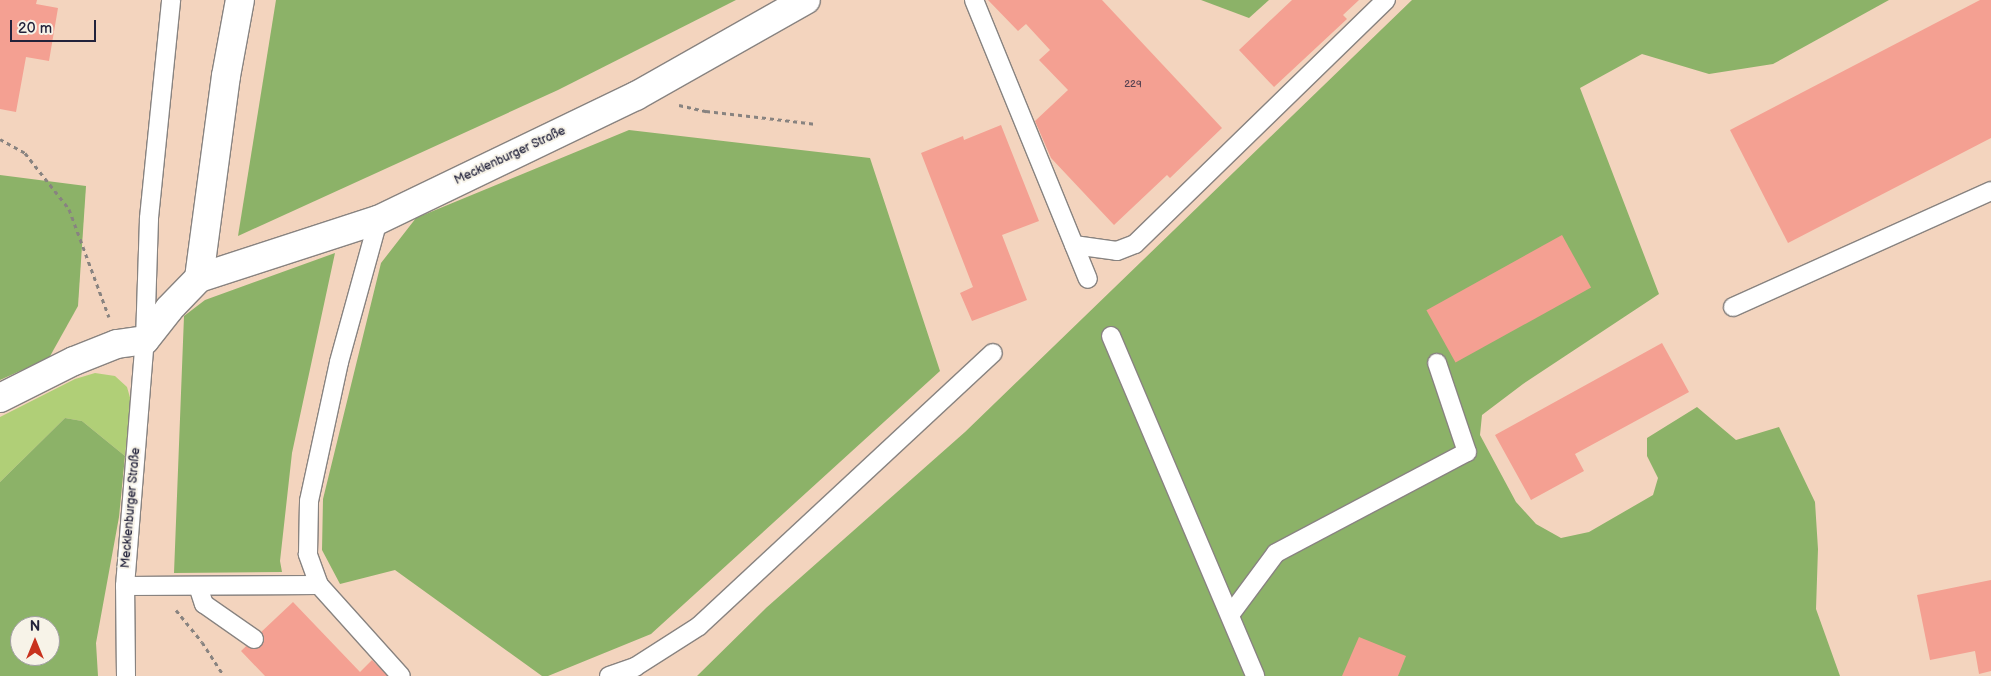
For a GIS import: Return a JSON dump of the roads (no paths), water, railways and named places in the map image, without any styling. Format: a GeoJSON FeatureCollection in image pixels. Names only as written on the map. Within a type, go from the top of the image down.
{"type":"FeatureCollection","features":[{"type":"Feature","properties":{"kind":"street"},"geometry":{"type":"LineString","coordinates":[[199,278],[226,76],[240,0]]}},
{"type":"Feature","properties":{"kind":"street","name":"Mecklenburger Straße"},"geometry":{"type":"LineString","coordinates":[[145,340],[168,309],[199,278],[378,220],[636,96],[806,0]]}},
{"type":"Feature","properties":{"kind":"street"},"geometry":{"type":"LineString","coordinates":[[0,398],[74,361],[117,344],[145,340]]}},
{"type":"Feature","properties":{"kind":"lane"},"geometry":{"type":"LineString","coordinates":[[145,340],[149,218],[171,0]]}},
{"type":"Feature","properties":{"kind":"lane"},"geometry":{"type":"LineString","coordinates":[[974,0],[1088,279]]}},
{"type":"Feature","properties":{"kind":"lane"},"geometry":{"type":"LineString","coordinates":[[1074,245],[1117,251],[1135,244],[1386,0]]}},
{"type":"Feature","properties":{"kind":"lane"},"geometry":{"type":"LineString","coordinates":[[1733,306],[1991,192]]}},
{"type":"Feature","properties":{"kind":"lane"},"geometry":{"type":"LineString","coordinates":[[378,220],[339,362],[309,501],[308,554],[319,585],[401,676]]}},
{"type":"Feature","properties":{"kind":"lane"},"geometry":{"type":"LineString","coordinates":[[1111,336],[1255,676]]}},
{"type":"Feature","properties":{"kind":"lane","name":"Mecklenburger Straße"},"geometry":{"type":"LineString","coordinates":[[126,676],[124,586],[145,340]]}},
{"type":"Feature","properties":{"kind":"lane"},"geometry":{"type":"LineString","coordinates":[[609,676],[635,667],[699,626],[993,353]]}},
{"type":"Feature","properties":{"kind":"lane"},"geometry":{"type":"LineString","coordinates":[[1230,615],[1276,553],[1467,452],[1437,363]]}},
{"type":"Feature","properties":{"kind":"lane"},"geometry":{"type":"LineString","coordinates":[[124,586],[319,585]]}},
{"type":"Feature","properties":{"kind":"lane"},"geometry":{"type":"LineString","coordinates":[[198,586],[204,604],[254,639]]}}]}
